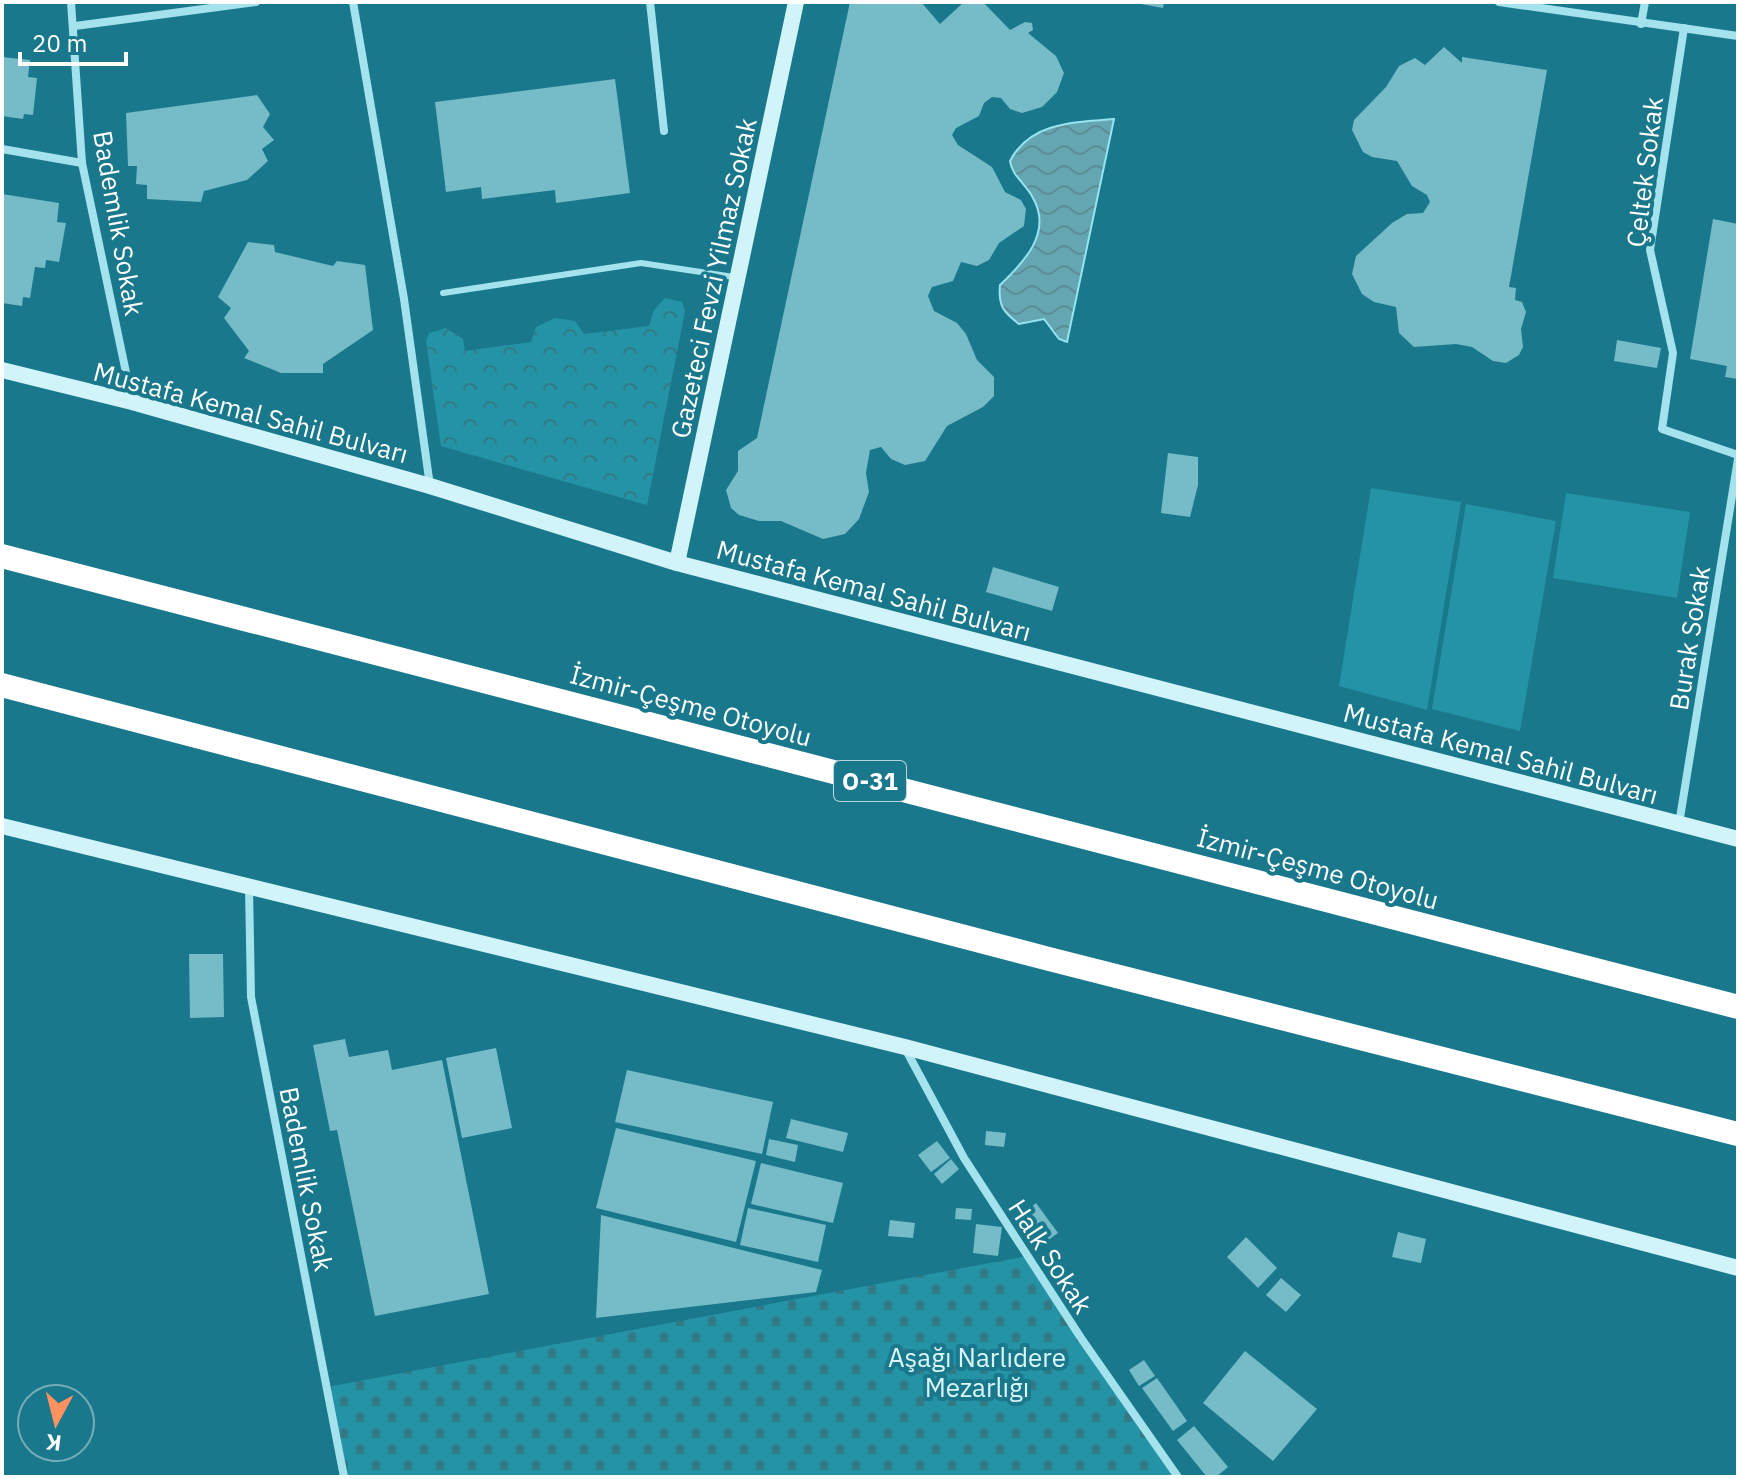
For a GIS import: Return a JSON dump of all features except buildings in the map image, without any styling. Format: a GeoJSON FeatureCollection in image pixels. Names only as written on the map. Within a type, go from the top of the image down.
{"type":"FeatureCollection","features":[{"type":"Feature","properties":{"kind":"highway","name":"İzmir-Çeşme Otoyolu"},"geometry":{"type":"LineString","coordinates":[[2,556],[1738,1007]]}},
{"type":"Feature","properties":{"kind":"highway"},"geometry":{"type":"LineString","coordinates":[[2,685],[1065,963],[1738,1134]]}},
{"type":"Feature","properties":{"kind":"street","name":"Bademlik Sokak"},"geometry":{"type":"LineString","coordinates":[[71,2],[82,163],[132,402]]}},
{"type":"Feature","properties":{"kind":"street"},"geometry":{"type":"LineString","coordinates":[[75,26],[256,2]]}},
{"type":"Feature","properties":{"kind":"street"},"geometry":{"type":"LineString","coordinates":[[353,2],[404,299],[430,486]]}},
{"type":"Feature","properties":{"kind":"street"},"geometry":{"type":"LineString","coordinates":[[650,2],[664,131]]}},
{"type":"Feature","properties":{"kind":"street","name":"Gazeteci Fevzi Yilmaz Sokak"},"geometry":{"type":"LineString","coordinates":[[677,563],[796,2]]}},
{"type":"Feature","properties":{"kind":"street"},"geometry":{"type":"LineString","coordinates":[[1499,2],[1738,36]]}},
{"type":"Feature","properties":{"kind":"street"},"geometry":{"type":"LineString","coordinates":[[1641,24],[1645,2]]}},
{"type":"Feature","properties":{"kind":"street","name":"Çeltek Sokak"},"geometry":{"type":"LineString","coordinates":[[1684,28],[1650,250],[1673,353],[1662,429],[1738,457]]}},
{"type":"Feature","properties":{"kind":"street"},"geometry":{"type":"LineString","coordinates":[[2,149],[82,163]]}},
{"type":"Feature","properties":{"kind":"street","name":"Mustafa Kemal Sahil Bulvarı"},"geometry":{"type":"LineString","coordinates":[[2,370],[132,402],[430,486],[677,563],[1738,839]]}},
{"type":"Feature","properties":{"kind":"street","name":"Burak Sokak"},"geometry":{"type":"LineString","coordinates":[[1679,824],[1738,457]]}},
{"type":"Feature","properties":{"kind":"street"},"geometry":{"type":"LineString","coordinates":[[2,826],[905,1047],[1738,1268]]}},
{"type":"Feature","properties":{"kind":"street","name":"Bademlik Sokak"},"geometry":{"type":"LineString","coordinates":[[249,886],[251,997],[344,1477]]}},
{"type":"Feature","properties":{"kind":"street","name":"Halk Sokak"},"geometry":{"type":"LineString","coordinates":[[905,1047],[964,1158],[1081,1338],[1178,1477]]}},
{"type":"Feature","properties":{"kind":"lane"},"geometry":{"type":"LineString","coordinates":[[443,293],[641,263],[738,278]]}},
{"type":"Feature","properties":{"kind":"green space"},"geometry":{"type":"Polygon","coordinates":[[[665,298],[682,302],[685,311],[647,505],[441,446],[426,341],[429,333],[446,328],[463,339],[465,351],[531,342],[536,327],[555,318],[575,321],[584,334],[649,326],[654,310],[665,298]]]}},
{"type":"Feature","properties":{"kind":"green space"},"geometry":{"type":"Polygon","coordinates":[[[1371,488],[1461,502],[1427,710],[1339,686],[1371,488]]]}},
{"type":"Feature","properties":{"kind":"green space"},"geometry":{"type":"Polygon","coordinates":[[[1566,493],[1690,512],[1677,598],[1553,578],[1566,493]]]}},
{"type":"Feature","properties":{"kind":"green space"},"geometry":{"type":"Polygon","coordinates":[[[1466,504],[1556,521],[1520,731],[1432,709],[1466,504]]]}},
{"type":"Feature","properties":{"kind":"green space","name":"Aşağı Narlıdere Mezarlığı"},"geometry":{"type":"Polygon","coordinates":[[[1027,1256],[1179,1477],[344,1477],[327,1387],[1027,1256]]]}},
{"type":"Feature","properties":{"kind":"water"},"geometry":{"type":"Polygon","coordinates":[[[1114,119],[1067,342],[1059,339],[1044,319],[1019,324],[1005,312],[1001,303],[1000,285],[1026,257],[1040,223],[1033,198],[1013,171],[1010,161],[1029,138],[1041,131],[1069,123],[1114,119]]]}}]}
